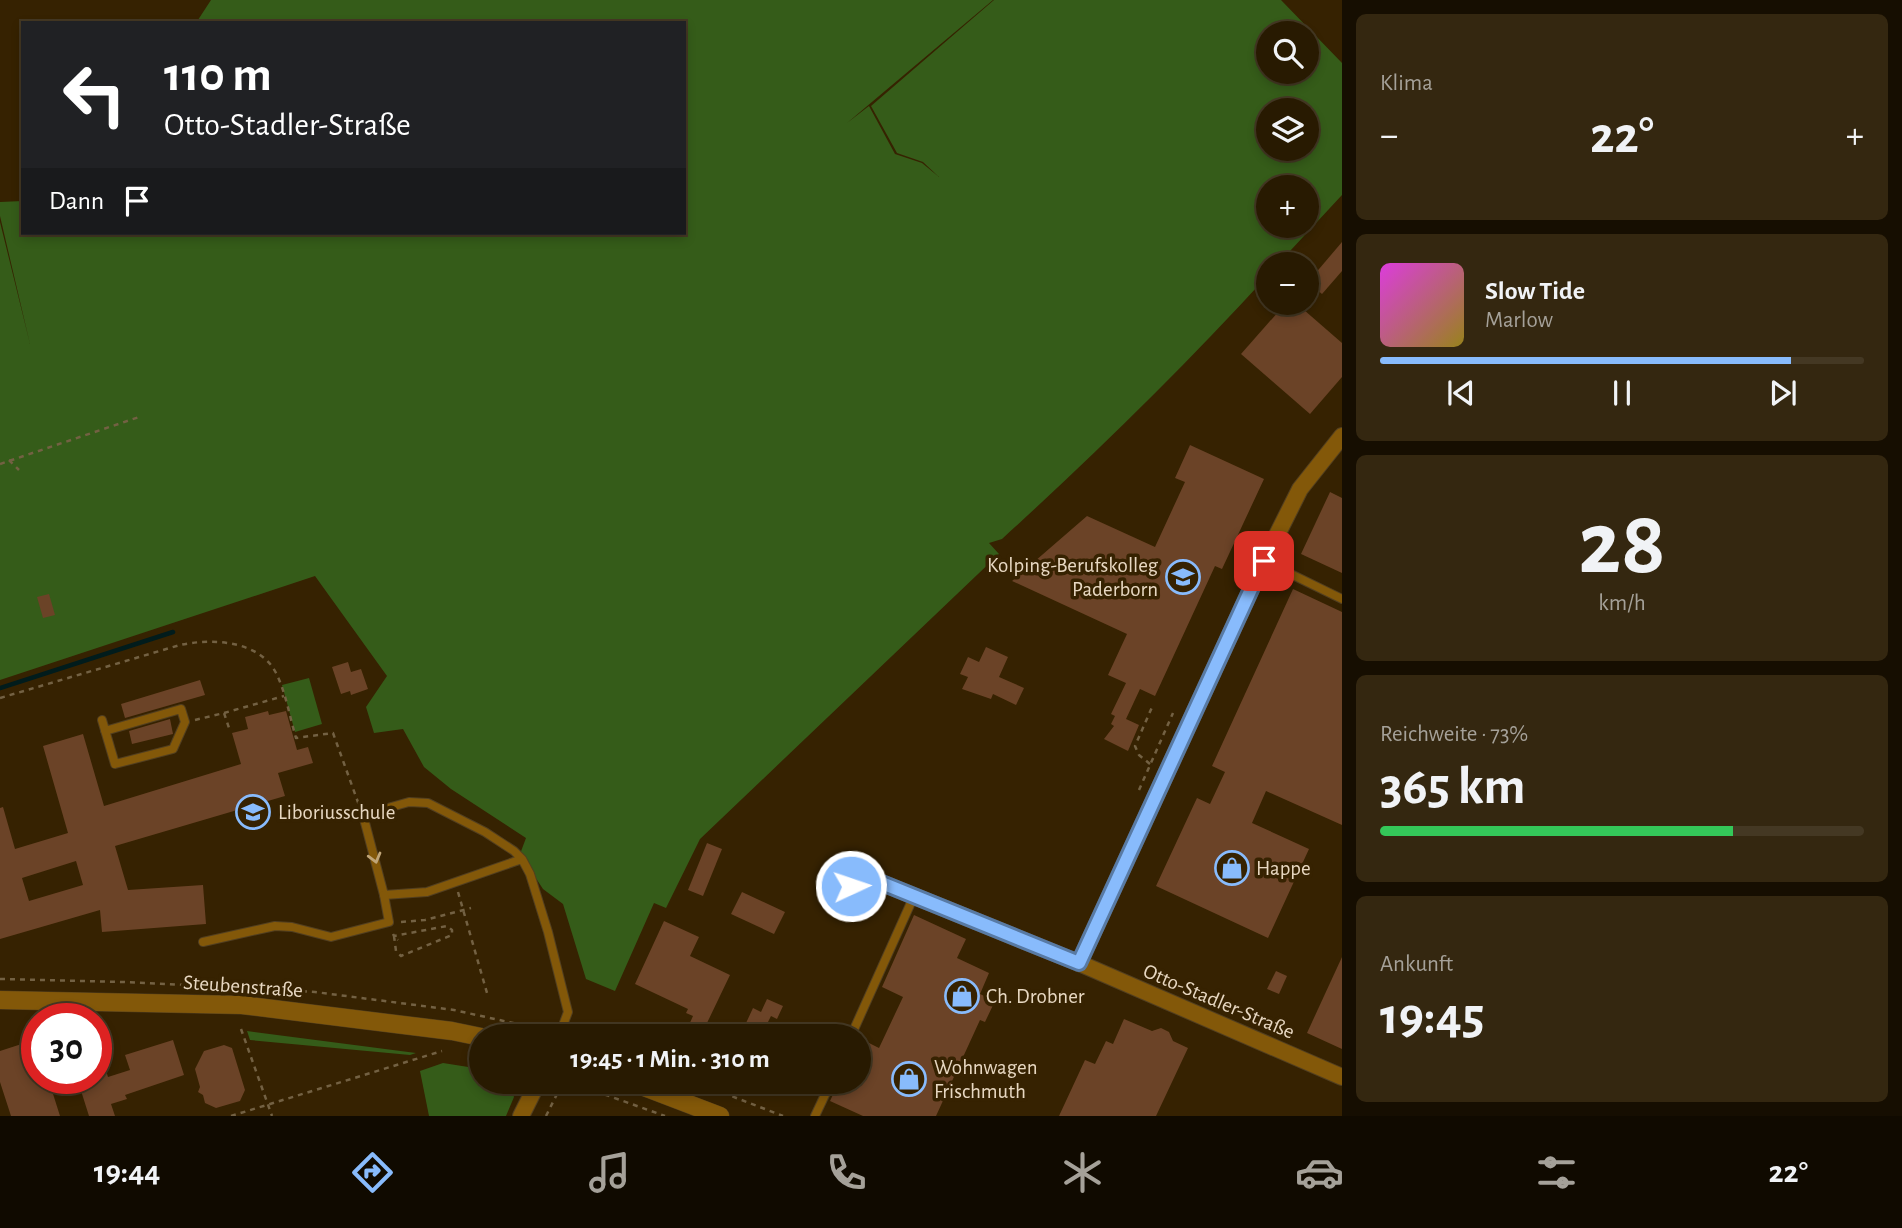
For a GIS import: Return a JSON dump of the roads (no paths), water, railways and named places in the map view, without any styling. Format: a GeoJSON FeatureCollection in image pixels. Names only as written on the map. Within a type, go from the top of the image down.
{"type":"FeatureCollection","features":[{"type":"Feature","properties":{"kind":"street"},"geometry":{"type":"LineString","coordinates":[[1079,963],[1264,561],[1300,489],[1342,436]]}},
{"type":"Feature","properties":{"kind":"street","name":"Otto-Stadler-Straße"},"geometry":{"type":"LineString","coordinates":[[851,886],[872,879],[1079,963],[1342,1077]]}},
{"type":"Feature","properties":{"kind":"street","name":"Steubenstraße"},"geometry":{"type":"LineString","coordinates":[[0,1000],[242,1005],[469,1035]]}},
{"type":"Feature","properties":{"kind":"street"},"geometry":{"type":"LineString","coordinates":[[522,1116],[532,1094]]}},
{"type":"Feature","properties":{"kind":"street"},"geometry":{"type":"LineString","coordinates":[[657,1094],[694,1111],[720,1116]]}},
{"type":"Feature","properties":{"kind":"lane"},"geometry":{"type":"LineString","coordinates":[[1264,561],[1342,599]]}},
{"type":"Feature","properties":{"kind":"lane"},"geometry":{"type":"LineString","coordinates":[[102,720],[115,764],[173,749],[185,722],[181,709],[105,730]]}},
{"type":"Feature","properties":{"kind":"lane"},"geometry":{"type":"LineString","coordinates":[[203,942],[275,926],[292,926],[331,937],[389,922],[363,815],[410,802],[428,803],[485,832],[522,859],[530,874],[548,932],[568,1012],[564,1024]]}},
{"type":"Feature","properties":{"kind":"lane"},"geometry":{"type":"LineString","coordinates":[[384,895],[427,892],[522,859]]}},
{"type":"Feature","properties":{"kind":"lane"},"geometry":{"type":"LineString","coordinates":[[856,1024],[914,897]]}},
{"type":"Feature","properties":{"kind":"lane"},"geometry":{"type":"LineString","coordinates":[[815,1116],[825,1094]]}},
{"type":"Feature","properties":{"kind":"waterway"},"geometry":{"type":"LineString","coordinates":[[0,688],[173,632]]}},
{"type":"Feature","properties":{"kind":"place","name":"Kolping-Berufskolleg Paderborn"},"geometry":{"type":"Point","coordinates":[1183,577]}},
{"type":"Feature","properties":{"kind":"place","name":"Liboriusschule"},"geometry":{"type":"Point","coordinates":[253,812]}},
{"type":"Feature","properties":{"kind":"place","name":"Happe"},"geometry":{"type":"Point","coordinates":[1232,868]}},
{"type":"Feature","properties":{"kind":"place","name":"Ch. Drobner"},"geometry":{"type":"Point","coordinates":[962,996]}},
{"type":"Feature","properties":{"kind":"place","name":"Wohnwagen Frischmuth"},"geometry":{"type":"Point","coordinates":[909,1079]}}]}
